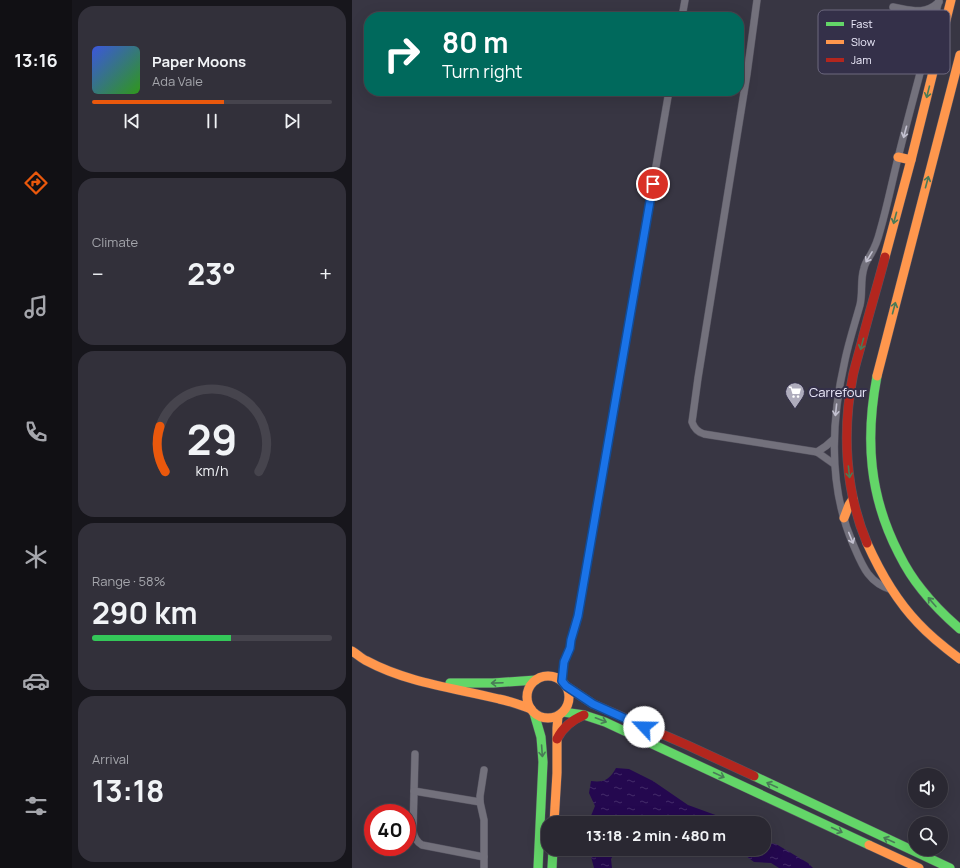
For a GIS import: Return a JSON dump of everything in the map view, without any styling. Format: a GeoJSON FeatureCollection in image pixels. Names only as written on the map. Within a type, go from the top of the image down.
{"type":"FeatureCollection","features":[{"type":"Feature","properties":{"kind":"street"},"geometry":{"type":"LineString","coordinates":[[683,12],[684,0]]}},
{"type":"Feature","properties":{"kind":"street"},"geometry":{"type":"LineString","coordinates":[[744,93],[757,0]]}},
{"type":"Feature","properties":{"kind":"street"},"geometry":{"type":"LineString","coordinates":[[948,10],[951,0]]}},
{"type":"Feature","properties":{"kind":"street"},"geometry":{"type":"LineString","coordinates":[[926,10],[930,9],[939,1]]}},
{"type":"Feature","properties":{"kind":"street"},"geometry":{"type":"LineString","coordinates":[[893,7],[909,10]]}},
{"type":"Feature","properties":{"kind":"street"},"geometry":{"type":"LineString","coordinates":[[960,55],[880,362],[872,408],[870,455],[872,476],[877,498],[883,518],[900,558],[921,589],[938,610],[960,629]]}},
{"type":"Feature","properties":{"kind":"street"},"geometry":{"type":"LineString","coordinates":[[892,590],[880,586],[867,573],[851,539],[844,518],[838,493],[834,464],[835,416],[845,360],[861,299],[861,280],[864,267],[878,240],[920,74]]}},
{"type":"Feature","properties":{"kind":"street"},"geometry":{"type":"LineString","coordinates":[[932,74],[857,362],[850,395],[847,453],[853,499],[868,545],[878,565],[892,590],[912,617],[960,659]]}},
{"type":"Feature","properties":{"kind":"street"},"geometry":{"type":"LineString","coordinates":[[352,651],[366,661],[411,679],[501,699],[521,705],[546,718],[552,718],[560,714],[567,707],[569,700],[564,684],[564,662],[570,648],[578,616],[668,96]]}},
{"type":"Feature","properties":{"kind":"street"},"geometry":{"type":"LineString","coordinates":[[743,96],[692,422],[693,426],[699,433],[817,452],[834,464]]}},
{"type":"Feature","properties":{"kind":"street"},"geometry":{"type":"LineString","coordinates":[[898,157],[911,160]]}},
{"type":"Feature","properties":{"kind":"street"},"geometry":{"type":"LineString","coordinates":[[817,452],[834,439]]}},
{"type":"Feature","properties":{"kind":"street"},"geometry":{"type":"LineString","coordinates":[[844,518],[853,499]]}},
{"type":"Feature","properties":{"kind":"street"},"geometry":{"type":"LineString","coordinates":[[429,683],[484,684],[536,680],[546,676],[557,678],[593,704],[687,745],[950,868]]}},
{"type":"Feature","properties":{"kind":"street"},"geometry":{"type":"LineString","coordinates":[[536,680],[529,688],[528,704],[538,725],[541,737],[543,762],[538,868]]}},
{"type":"Feature","properties":{"kind":"street"},"geometry":{"type":"LineString","coordinates":[[560,714],[584,715],[605,722],[919,868]]}},
{"type":"Feature","properties":{"kind":"street"},"geometry":{"type":"LineString","coordinates":[[554,816],[557,773],[556,740],[560,714]]}},
{"type":"Feature","properties":{"kind":"street"},"geometry":{"type":"LineString","coordinates":[[556,740],[564,727],[570,722],[584,715]]}},
{"type":"Feature","properties":{"kind":"street"},"geometry":{"type":"LineString","coordinates":[[415,754],[414,837],[422,845],[484,857]]}},
{"type":"Feature","properties":{"kind":"street"},"geometry":{"type":"LineString","coordinates":[[484,770],[480,796],[484,820],[484,868]]}},
{"type":"Feature","properties":{"kind":"street"},"geometry":{"type":"LineString","coordinates":[[414,791],[480,802]]}},
{"type":"Feature","properties":{"kind":"street"},"geometry":{"type":"LineString","coordinates":[[552,868],[553,856]]}},
{"type":"Feature","properties":{"kind":"water"},"geometry":{"type":"Polygon","coordinates":[[[616,768],[629,769],[653,781],[688,805],[718,816],[591,816],[595,806],[589,793],[591,781],[603,781],[611,775],[616,768]]]}},
{"type":"Feature","properties":{"kind":"water"},"geometry":{"type":"Polygon","coordinates":[[[771,843],[776,844],[808,863],[813,868],[779,868],[771,863],[754,862],[746,856],[771,856],[771,843]]]}},
{"type":"Feature","properties":{"kind":"water"},"geometry":{"type":"Polygon","coordinates":[[[591,856],[613,856],[611,859],[612,868],[594,868],[591,856]]]}},
{"type":"Feature","properties":{"kind":"traffic: fast"},"geometry":{"type":"LineString","coordinates":[[877,376],[873,399],[871,445],[872,467],[881,511],[899,554],[912,577],[935,605],[960,629]]}},
{"type":"Feature","properties":{"kind":"traffic: fast"},"geometry":{"type":"LineString","coordinates":[[450,683],[493,683],[536,680]]}},
{"type":"Feature","properties":{"kind":"traffic: fast"},"geometry":{"type":"LineString","coordinates":[[563,712],[584,715],[605,722],[869,845]]}},
{"type":"Feature","properties":{"kind":"traffic: fast"},"geometry":{"type":"LineString","coordinates":[[534,713],[541,737],[543,762],[538,868]]}},
{"type":"Feature","properties":{"kind":"traffic: fast"},"geometry":{"type":"LineString","coordinates":[[754,776],[950,868]]}},
{"type":"Feature","properties":{"kind":"traffic: fast"},"geometry":{"type":"LineString","coordinates":[[552,868],[553,856]]}},
{"type":"Feature","properties":{"kind":"traffic: slow"},"geometry":{"type":"LineString","coordinates":[[948,10],[951,0]]}},
{"type":"Feature","properties":{"kind":"traffic: slow"},"geometry":{"type":"LineString","coordinates":[[877,376],[960,55]]}},
{"type":"Feature","properties":{"kind":"traffic: slow"},"geometry":{"type":"LineString","coordinates":[[885,257],[932,74]]}},
{"type":"Feature","properties":{"kind":"traffic: slow"},"geometry":{"type":"LineString","coordinates":[[898,157],[911,160]]}},
{"type":"Feature","properties":{"kind":"traffic: slow"},"geometry":{"type":"LineString","coordinates":[[844,518],[853,499]]}},
{"type":"Feature","properties":{"kind":"traffic: slow"},"geometry":{"type":"LineString","coordinates":[[867,543],[883,575],[910,614],[928,633],[960,659]]}},
{"type":"Feature","properties":{"kind":"traffic: slow"},"geometry":{"type":"LineString","coordinates":[[352,651],[365,660],[399,675],[507,701],[531,709]]}},
{"type":"Feature","properties":{"kind":"traffic: slow"},"geometry":{"type":"LineString","coordinates":[[548,676],[563,682],[569,697],[563,712],[548,718],[533,712],[527,697],[533,682],[548,676]]}},
{"type":"Feature","properties":{"kind":"traffic: slow"},"geometry":{"type":"LineString","coordinates":[[554,816],[558,716]]}},
{"type":"Feature","properties":{"kind":"traffic: slow"},"geometry":{"type":"LineString","coordinates":[[869,845],[919,868]]}},
{"type":"Feature","properties":{"kind":"traffic: jam"},"geometry":{"type":"LineString","coordinates":[[867,543],[854,503],[850,482],[847,418],[853,375],[885,257]]}},
{"type":"Feature","properties":{"kind":"traffic: jam"},"geometry":{"type":"LineString","coordinates":[[566,686],[593,704],[754,776]]}},
{"type":"Feature","properties":{"kind":"traffic: jam"},"geometry":{"type":"LineString","coordinates":[[557,739],[568,724],[584,715]]}},
{"type":"Feature","properties":{"kind":"place","name":"Carrefour"},"geometry":{"type":"Point","coordinates":[795,409]}},
{"type":"Feature","properties":{"kind":"route"},"geometry":{"type":"LineString","coordinates":[[644,727],[593,704],[566,686],[562,681],[564,662],[570,648],[578,616],[653,184]]}}]}
